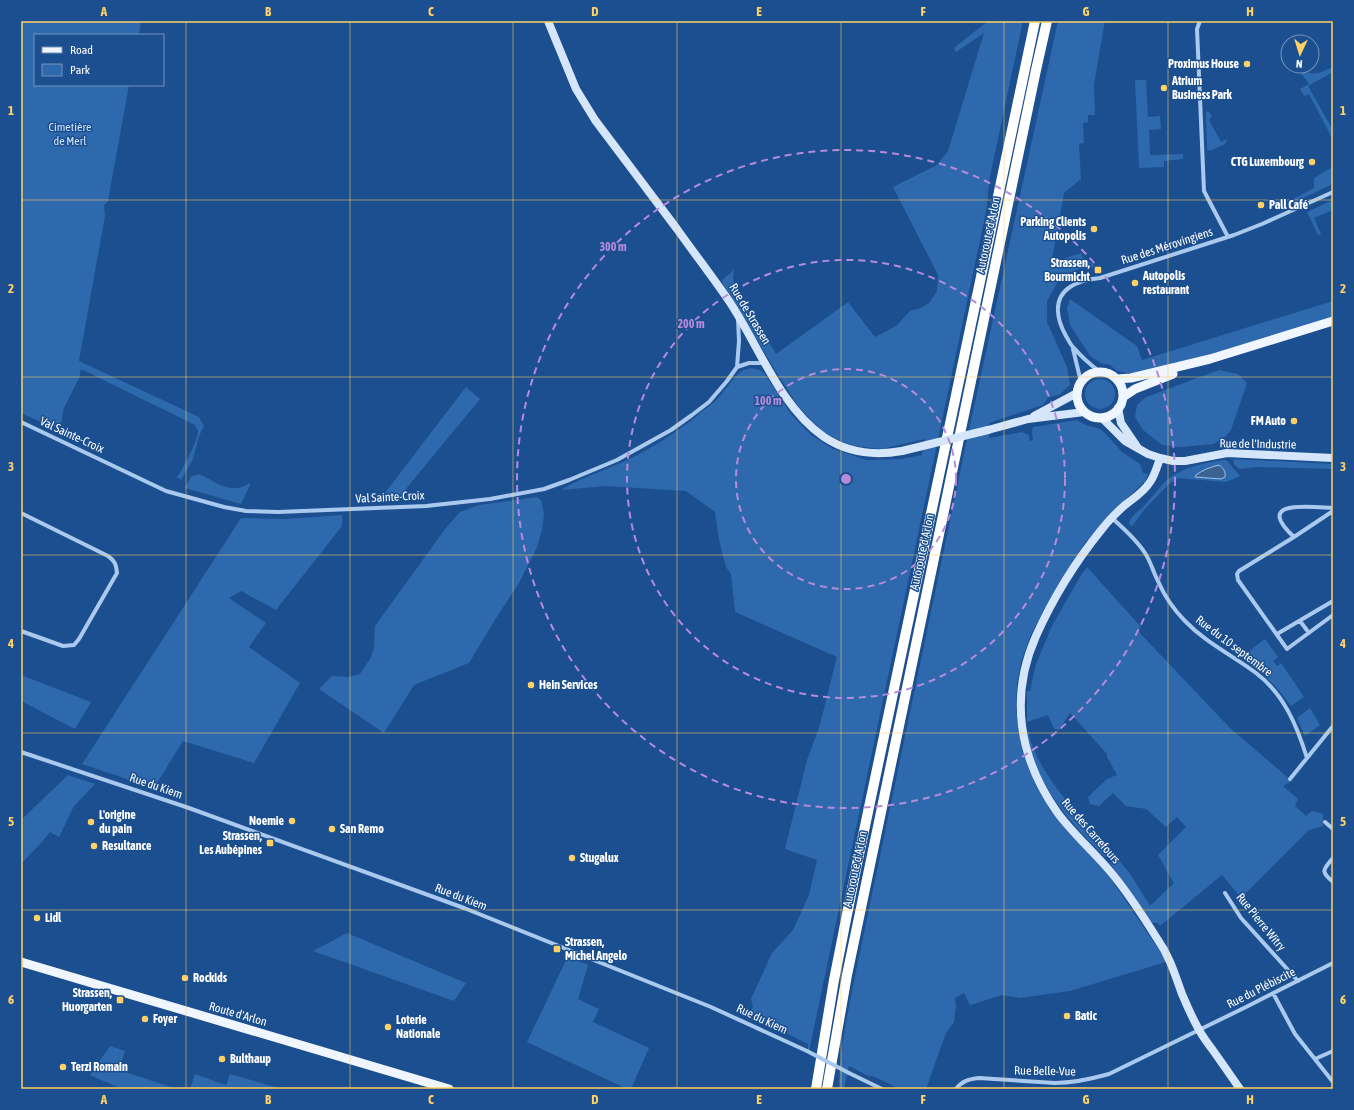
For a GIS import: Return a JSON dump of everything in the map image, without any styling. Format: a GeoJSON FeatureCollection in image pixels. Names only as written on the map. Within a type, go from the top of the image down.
{"type":"FeatureCollection","features":[{"type":"Feature","properties":{"kind":"highway","name":"Autoroute d'Arlon"},"geometry":{"type":"LineString","coordinates":[[816,1089],[834,980],[856,871],[1035,21]]}},
{"type":"Feature","properties":{"kind":"highway","name":"Autoroute d'Arlon"},"geometry":{"type":"LineString","coordinates":[[827,1089],[846,975],[1032,86],[1047,21]]}},
{"type":"Feature","properties":{"kind":"main road","name":"Rue de Strassen"},"geometry":{"type":"LineString","coordinates":[[548,21],[576,89],[588,109],[717,283],[783,392],[810,426],[824,437],[850,450],[884,454],[902,451],[1028,419],[1084,412]]}},
{"type":"Feature","properties":{"kind":"main road"},"geometry":{"type":"LineString","coordinates":[[1117,379],[1131,378],[1210,359],[1333,321]]}},
{"type":"Feature","properties":{"kind":"main road"},"geometry":{"type":"LineString","coordinates":[[1123,397],[1135,389],[1210,359]]}},
{"type":"Feature","properties":{"kind":"main road"},"geometry":{"type":"LineString","coordinates":[[1107,372],[1117,379],[1123,390],[1123,397],[1118,408],[1113,413],[1102,418],[1094,417],[1084,412],[1078,400],[1077,393],[1081,382],[1089,374],[1107,372]]}},
{"type":"Feature","properties":{"kind":"main road","name":"Rue de Strassen"},"geometry":{"type":"LineString","coordinates":[[1028,419],[1077,393]]}},
{"type":"Feature","properties":{"kind":"main road"},"geometry":{"type":"LineString","coordinates":[[1118,408],[1121,422],[1138,448]]}},
{"type":"Feature","properties":{"kind":"main road"},"geometry":{"type":"LineString","coordinates":[[1102,418],[1125,442],[1148,454],[1160,458]]}},
{"type":"Feature","properties":{"kind":"main road","name":"Rue de l'Industrie"},"geometry":{"type":"LineString","coordinates":[[1160,458],[1173,461],[1185,461],[1227,453],[1333,458]]}},
{"type":"Feature","properties":{"kind":"main road","name":"Rue des Carrefours"},"geometry":{"type":"LineString","coordinates":[[1160,458],[1151,481],[1144,490],[1124,506],[1102,528],[1085,551],[1051,606],[1028,657],[1022,684],[1021,715],[1023,738],[1037,779],[1057,812],[1111,872],[1160,942],[1172,965],[1183,996],[1199,1030],[1240,1089]]}},
{"type":"Feature","properties":{"kind":"main road","name":"Route d'Arlon"},"geometry":{"type":"LineString","coordinates":[[21,962],[449,1089]]}},
{"type":"Feature","properties":{"kind":"street"},"geometry":{"type":"LineString","coordinates":[[1200,21],[1197,29],[1204,191],[1228,237]]}},
{"type":"Feature","properties":{"kind":"street","name":"Rue des Mérovingiens"},"geometry":{"type":"LineString","coordinates":[[1100,372],[1073,348],[1061,328],[1058,319],[1060,300],[1064,292],[1071,286],[1228,237],[1262,224],[1333,192]]}},
{"type":"Feature","properties":{"kind":"street"},"geometry":{"type":"LineString","coordinates":[[738,316],[739,341],[737,367],[749,363],[766,363]]}},
{"type":"Feature","properties":{"kind":"street","name":"Rue des Mérovingiens"},"geometry":{"type":"LineString","coordinates":[[1073,348],[1081,382]]}},
{"type":"Feature","properties":{"kind":"street","name":"Val Sainte-Croix"},"geometry":{"type":"LineString","coordinates":[[21,422],[166,491],[224,507],[278,512],[442,504],[490,499],[544,489],[617,460],[670,430],[709,402],[737,367]]}},
{"type":"Feature","properties":{"kind":"street"},"geometry":{"type":"LineString","coordinates":[[1294,537],[1281,524],[1281,512],[1286,508],[1294,506],[1333,508]]}},
{"type":"Feature","properties":{"kind":"street"},"geometry":{"type":"LineString","coordinates":[[1333,511],[1241,569],[1237,574],[1238,580],[1287,649],[1333,615]]}},
{"type":"Feature","properties":{"kind":"street"},"geometry":{"type":"LineString","coordinates":[[21,513],[108,556],[114,561],[117,573],[79,640],[74,645],[63,646],[21,631]]}},
{"type":"Feature","properties":{"kind":"street","name":"Rue du 10 septembre"},"geometry":{"type":"LineString","coordinates":[[1112,518],[1137,541],[1150,562],[1158,582],[1169,601],[1185,622],[1215,647],[1258,674],[1274,690],[1291,714],[1307,758]]}},
{"type":"Feature","properties":{"kind":"street"},"geometry":{"type":"LineString","coordinates":[[1276,633],[1300,621],[1333,601]]}},
{"type":"Feature","properties":{"kind":"street"},"geometry":{"type":"LineString","coordinates":[[1300,621],[1309,633]]}},
{"type":"Feature","properties":{"kind":"street"},"geometry":{"type":"LineString","coordinates":[[1290,779],[1333,726]]}},
{"type":"Feature","properties":{"kind":"street","name":"Rue du Kiem"},"geometry":{"type":"LineString","coordinates":[[21,752],[182,805],[464,908],[711,1006],[882,1089]]}},
{"type":"Feature","properties":{"kind":"street"},"geometry":{"type":"LineString","coordinates":[[1325,822],[1333,830]]}},
{"type":"Feature","properties":{"kind":"street"},"geometry":{"type":"LineString","coordinates":[[1333,858],[1325,867],[1324,871],[1325,875],[1333,882]]}},
{"type":"Feature","properties":{"kind":"street","name":"Rue Pierre Witry"},"geometry":{"type":"LineString","coordinates":[[1225,893],[1242,918],[1298,981]]}},
{"type":"Feature","properties":{"kind":"street","name":"Rue du Plébiscite"},"geometry":{"type":"LineString","coordinates":[[1199,1030],[1333,963]]}},
{"type":"Feature","properties":{"kind":"street"},"geometry":{"type":"LineString","coordinates":[[1273,993],[1295,1034],[1333,1082]]}},
{"type":"Feature","properties":{"kind":"street","name":"Rue Belle-Vue"},"geometry":{"type":"LineString","coordinates":[[956,1089],[960,1083],[969,1078],[1055,1083],[1086,1081],[1109,1074],[1199,1030]]}},
{"type":"Feature","properties":{"kind":"street"},"geometry":{"type":"LineString","coordinates":[[1315,1059],[1333,1050]]}},
{"type":"Feature","properties":{"kind":"green space","name":"Cimetière de Merl"},"geometry":{"type":"Polygon","coordinates":[[[21,21],[141,21],[139,34],[34,34],[34,86],[129,86],[108,201],[104,205],[105,216],[79,361],[199,417],[204,426],[199,436],[193,459],[181,480],[177,477],[190,455],[196,441],[198,431],[195,425],[81,369],[79,378],[63,410],[62,421],[57,426],[52,427],[21,413],[21,21]]]}},
{"type":"Feature","properties":{"kind":"green space"},"geometry":{"type":"Polygon","coordinates":[[[988,21],[1023,21],[989,181],[987,207],[808,1056],[808,1044],[749,1014],[753,1007],[751,999],[772,953],[793,930],[809,895],[817,860],[785,849],[807,760],[819,728],[837,657],[735,612],[731,574],[726,567],[719,540],[715,512],[686,491],[606,486],[561,490],[584,478],[623,462],[662,441],[713,403],[737,375],[749,368],[756,369],[764,373],[791,414],[811,435],[833,449],[867,460],[901,459],[922,455],[925,439],[881,449],[855,446],[825,433],[798,406],[776,372],[722,280],[734,270],[733,279],[736,288],[776,354],[848,302],[875,337],[896,326],[910,311],[921,308],[930,302],[937,291],[938,275],[893,187],[937,165],[948,151],[984,33],[956,52],[954,48],[988,21]]]}},
{"type":"Feature","properties":{"kind":"green space"},"geometry":{"type":"Polygon","coordinates":[[[1058,21],[1105,21],[1094,84],[1095,115],[1088,115],[1088,122],[1083,123],[1084,143],[1079,144],[1081,179],[1064,193],[1052,259],[1060,260],[1081,253],[1083,258],[1097,267],[1079,269],[1067,274],[1057,283],[1047,301],[1047,322],[1067,367],[1070,385],[1059,395],[1048,397],[1043,405],[989,423],[989,438],[1022,432],[1029,435],[1030,441],[1033,440],[1033,427],[1077,420],[1086,425],[1100,429],[1122,452],[1140,464],[1143,473],[1148,474],[1145,481],[1121,504],[1085,543],[1054,591],[1031,634],[1021,662],[1017,684],[1016,710],[1022,751],[1037,788],[1066,830],[1104,869],[1166,962],[1070,991],[1020,998],[1002,995],[970,1005],[964,993],[955,998],[956,1006],[954,1022],[946,1033],[926,1089],[900,1089],[875,1077],[870,1077],[849,1066],[844,1089],[839,1089],[842,1046],[855,976],[966,444],[1058,21]]]}},
{"type":"Feature","properties":{"kind":"green space"},"geometry":{"type":"Polygon","coordinates":[[[1333,67],[1333,72],[1308,86],[1333,130],[1333,140],[1309,94],[1304,96],[1300,89],[1309,84],[1302,74],[1320,74],[1320,72],[1333,67]]]}},
{"type":"Feature","properties":{"kind":"green space"},"geometry":{"type":"Polygon","coordinates":[[[1135,80],[1146,80],[1148,117],[1160,116],[1161,129],[1149,130],[1150,155],[1183,154],[1183,159],[1164,161],[1164,167],[1139,168],[1135,80]]]}},
{"type":"Feature","properties":{"kind":"green space"},"geometry":{"type":"Polygon","coordinates":[[[1208,111],[1212,116],[1209,120],[1221,142],[1226,139],[1227,140],[1225,144],[1210,151],[1207,149],[1206,112],[1208,111]]]}},
{"type":"Feature","properties":{"kind":"green space"},"geometry":{"type":"Polygon","coordinates":[[[1333,167],[1333,184],[1295,202],[1293,199],[1314,188],[1314,178],[1333,167]]]}},
{"type":"Feature","properties":{"kind":"green space"},"geometry":{"type":"Polygon","coordinates":[[[1331,201],[1333,210],[1314,218],[1321,234],[1318,235],[1307,212],[1331,201]]]}},
{"type":"Feature","properties":{"kind":"green space"},"geometry":{"type":"Polygon","coordinates":[[[1070,299],[1137,346],[1142,360],[1333,301],[1333,317],[1184,364],[1133,374],[1117,371],[1110,365],[1101,363],[1090,356],[1070,325],[1067,308],[1070,299]]]}},
{"type":"Feature","properties":{"kind":"green space"},"geometry":{"type":"Polygon","coordinates":[[[1219,370],[1238,374],[1247,383],[1231,430],[1224,438],[1213,444],[1181,447],[1162,445],[1143,430],[1135,417],[1137,405],[1146,397],[1219,370]]]}},
{"type":"Feature","properties":{"kind":"green space"},"geometry":{"type":"Polygon","coordinates":[[[1100,379],[1111,383],[1115,394],[1111,405],[1100,409],[1089,405],[1085,394],[1089,383],[1100,379]]]}},
{"type":"Feature","properties":{"kind":"green space"},"geometry":{"type":"Polygon","coordinates":[[[466,387],[480,399],[396,501],[378,502],[466,387]]]}},
{"type":"Feature","properties":{"kind":"green space"},"geometry":{"type":"Polygon","coordinates":[[[1233,459],[1333,464],[1333,469],[1257,467],[1239,469],[1234,464],[1233,459]]]}},
{"type":"Feature","properties":{"kind":"green space"},"geometry":{"type":"Polygon","coordinates":[[[1225,460],[1240,476],[1226,482],[1178,478],[1169,484],[1145,509],[1132,526],[1129,524],[1133,516],[1147,503],[1169,478],[1191,467],[1225,460]]]}},
{"type":"Feature","properties":{"kind":"green space"},"geometry":{"type":"Polygon","coordinates":[[[199,474],[218,484],[230,488],[243,487],[249,483],[250,485],[241,504],[185,488],[191,477],[199,474]]]}},
{"type":"Feature","properties":{"kind":"green space"},"geometry":{"type":"Polygon","coordinates":[[[537,497],[541,500],[544,514],[542,530],[537,547],[519,583],[469,663],[414,685],[384,733],[319,689],[332,676],[348,677],[360,674],[371,657],[374,647],[375,626],[445,529],[460,512],[479,505],[537,497]]]}},
{"type":"Feature","properties":{"kind":"green space"},"geometry":{"type":"Polygon","coordinates":[[[342,515],[342,526],[276,610],[241,591],[229,598],[266,623],[249,647],[300,683],[254,763],[183,741],[154,788],[82,764],[241,518],[286,519],[342,515]]]}},
{"type":"Feature","properties":{"kind":"green space"},"geometry":{"type":"Polygon","coordinates":[[[1087,567],[1141,627],[1137,630],[1230,728],[1292,781],[1283,786],[1298,799],[1295,806],[1306,816],[1312,811],[1323,814],[1323,826],[1309,830],[1241,898],[1222,875],[1160,926],[1158,923],[1152,923],[1110,863],[1117,858],[1131,875],[1150,906],[1174,883],[1158,855],[1186,827],[1177,817],[1166,827],[1146,809],[1126,806],[1113,793],[1099,806],[1090,804],[1088,797],[1107,779],[1117,775],[1107,757],[1107,754],[1070,713],[1059,730],[1054,729],[1048,715],[1027,722],[1027,691],[1030,691],[1036,664],[1052,626],[1087,567]]]}},
{"type":"Feature","properties":{"kind":"green space"},"geometry":{"type":"Polygon","coordinates":[[[1265,639],[1278,657],[1273,661],[1277,666],[1281,663],[1304,697],[1291,706],[1276,687],[1262,673],[1242,659],[1265,639]]]}},
{"type":"Feature","properties":{"kind":"green space"},"geometry":{"type":"Polygon","coordinates":[[[21,675],[91,702],[75,729],[21,701],[21,675]]]}},
{"type":"Feature","properties":{"kind":"green space"},"geometry":{"type":"Polygon","coordinates":[[[1310,708],[1320,725],[1305,736],[1297,718],[1310,708]]]}},
{"type":"Feature","properties":{"kind":"green space"},"geometry":{"type":"Polygon","coordinates":[[[1028,731],[1033,747],[1041,764],[1062,796],[1112,852],[1105,857],[1066,815],[1046,786],[1031,751],[1028,731]]]}},
{"type":"Feature","properties":{"kind":"green space"},"geometry":{"type":"Polygon","coordinates":[[[68,775],[95,784],[74,806],[59,837],[50,832],[21,864],[21,820],[68,775]]]}},
{"type":"Feature","properties":{"kind":"green space"},"geometry":{"type":"Polygon","coordinates":[[[347,933],[466,983],[454,1001],[313,951],[347,933]]]}},
{"type":"Feature","properties":{"kind":"green space"},"geometry":{"type":"Polygon","coordinates":[[[568,956],[588,965],[578,999],[599,1009],[593,1022],[649,1048],[631,1089],[627,1089],[527,1042],[568,956]]]}},
{"type":"Feature","properties":{"kind":"green space"},"geometry":{"type":"Polygon","coordinates":[[[110,1046],[125,1051],[119,1070],[177,1089],[122,1089],[90,1075],[110,1046]]]}},
{"type":"Feature","properties":{"kind":"green space"},"geometry":{"type":"Polygon","coordinates":[[[195,1074],[226,1085],[230,1074],[282,1089],[190,1089],[195,1074]]]}},
{"type":"Feature","properties":{"kind":"shaded area"},"geometry":{"type":"Polygon","coordinates":[[[1219,465],[1225,471],[1225,477],[1221,479],[1195,477],[1204,470],[1219,465]]]}},
{"type":"Feature","properties":{"kind":"place","name":"Proximus House"},"geometry":{"type":"Point","coordinates":[1247,64]}},
{"type":"Feature","properties":{"kind":"place","name":"Atrium Business Park"},"geometry":{"type":"Point","coordinates":[1164,88]}},
{"type":"Feature","properties":{"kind":"place","name":"CTG Luxembourg"},"geometry":{"type":"Point","coordinates":[1312,162]}},
{"type":"Feature","properties":{"kind":"place","name":"Pall Café"},"geometry":{"type":"Point","coordinates":[1261,205]}},
{"type":"Feature","properties":{"kind":"place","name":"Parking Clients Autopolis"},"geometry":{"type":"Point","coordinates":[1094,229]}},
{"type":"Feature","properties":{"kind":"place","name":"Strassen, Bourmicht"},"geometry":{"type":"Point","coordinates":[1098,270]}},
{"type":"Feature","properties":{"kind":"place","name":"Autopolis restaurant"},"geometry":{"type":"Point","coordinates":[1135,283]}},
{"type":"Feature","properties":{"kind":"place","name":"FM Auto"},"geometry":{"type":"Point","coordinates":[1294,421]}},
{"type":"Feature","properties":{"kind":"place","name":"Hein Services"},"geometry":{"type":"Point","coordinates":[531,685]}},
{"type":"Feature","properties":{"kind":"place","name":"Noemie"},"geometry":{"type":"Point","coordinates":[292,821]}},
{"type":"Feature","properties":{"kind":"place","name":"L'origine du pain"},"geometry":{"type":"Point","coordinates":[91,822]}},
{"type":"Feature","properties":{"kind":"place","name":"San Remo"},"geometry":{"type":"Point","coordinates":[332,829]}},
{"type":"Feature","properties":{"kind":"place","name":"Strassen, Les Aubépines"},"geometry":{"type":"Point","coordinates":[270,843]}},
{"type":"Feature","properties":{"kind":"place","name":"Resultance"},"geometry":{"type":"Point","coordinates":[94,846]}},
{"type":"Feature","properties":{"kind":"place","name":"Stugalux"},"geometry":{"type":"Point","coordinates":[572,858]}},
{"type":"Feature","properties":{"kind":"place","name":"Lidl"},"geometry":{"type":"Point","coordinates":[37,918]}},
{"type":"Feature","properties":{"kind":"place","name":"Strassen, Michel Angelo"},"geometry":{"type":"Point","coordinates":[557,949]}},
{"type":"Feature","properties":{"kind":"place","name":"Rockids"},"geometry":{"type":"Point","coordinates":[185,978]}},
{"type":"Feature","properties":{"kind":"place","name":"Strassen, Huorgarten"},"geometry":{"type":"Point","coordinates":[120,1000]}},
{"type":"Feature","properties":{"kind":"place","name":"Batic"},"geometry":{"type":"Point","coordinates":[1067,1016]}},
{"type":"Feature","properties":{"kind":"place","name":"Foyer"},"geometry":{"type":"Point","coordinates":[145,1019]}},
{"type":"Feature","properties":{"kind":"place","name":"Loterie Nationale"},"geometry":{"type":"Point","coordinates":[388,1027]}},
{"type":"Feature","properties":{"kind":"place","name":"Bulthaup"},"geometry":{"type":"Point","coordinates":[222,1059]}},
{"type":"Feature","properties":{"kind":"place","name":"Terzi Romain"},"geometry":{"type":"Point","coordinates":[63,1067]}}]}
